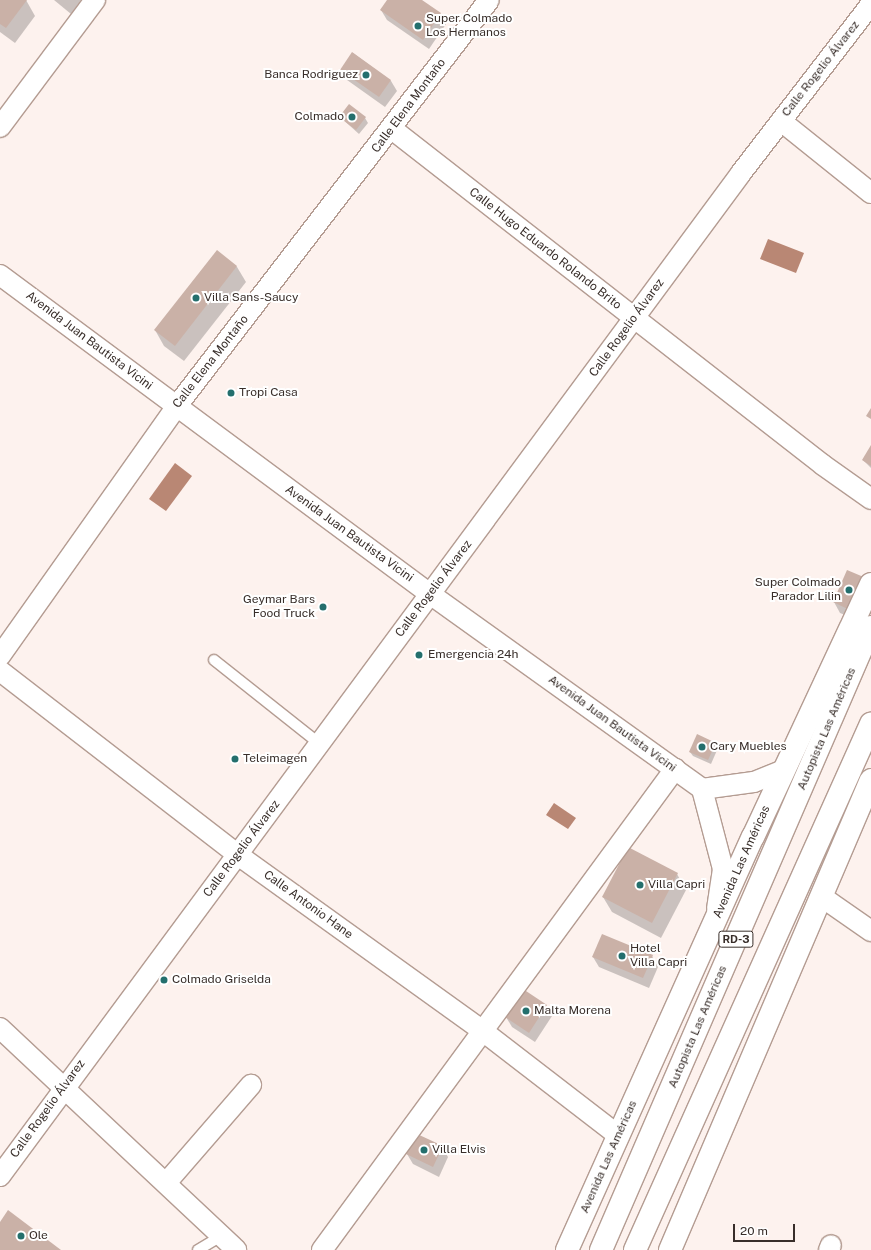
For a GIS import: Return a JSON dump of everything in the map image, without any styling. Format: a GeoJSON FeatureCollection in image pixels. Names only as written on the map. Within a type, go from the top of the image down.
{"type":"FeatureCollection","features":[{"type":"Feature","properties":{"kind":"main road","name":"Avenida Las Américas"},"geometry":{"type":"LineString","coordinates":[[567,1250],[784,770],[871,584]]}},
{"type":"Feature","properties":{"kind":"main road","name":"Autopista Las Américas"},"geometry":{"type":"LineString","coordinates":[[601,1250],[871,627]]}},
{"type":"Feature","properties":{"kind":"main road","name":"RD-3"},"geometry":{"type":"LineString","coordinates":[[635,1250],[871,724]]}},
{"type":"Feature","properties":{"kind":"main road"},"geometry":{"type":"LineString","coordinates":[[670,1250],[871,780]]}},
{"type":"Feature","properties":{"kind":"street"},"geometry":{"type":"LineString","coordinates":[[0,127],[95,0]]}},
{"type":"Feature","properties":{"kind":"street","name":"Calle Elena Montaño"},"geometry":{"type":"LineString","coordinates":[[0,656],[176,407],[392,129],[489,0]]}},
{"type":"Feature","properties":{"kind":"street","name":"Calle Rogelio Álvarez"},"geometry":{"type":"LineString","coordinates":[[0,1176],[64,1086],[238,855],[634,318],[781,121],[871,4]]}},
{"type":"Feature","properties":{"kind":"street"},"geometry":{"type":"LineString","coordinates":[[781,121],[871,193]]}},
{"type":"Feature","properties":{"kind":"street","name":"Calle Hugo Eduardo Rolando Brito"},"geometry":{"type":"LineString","coordinates":[[392,129],[634,318],[871,499]]}},
{"type":"Feature","properties":{"kind":"street","name":"Avenida Juan Bautista Vicini"},"geometry":{"type":"LineString","coordinates":[[0,275],[430,594],[702,788]]}},
{"type":"Feature","properties":{"kind":"street","name":"Calle Antonio Hane"},"geometry":{"type":"LineString","coordinates":[[0,671],[238,855],[484,1032],[619,1136]]}},
{"type":"Feature","properties":{"kind":"street"},"geometry":{"type":"LineString","coordinates":[[322,1250],[484,1032],[675,769]]}},
{"type":"Feature","properties":{"kind":"street"},"geometry":{"type":"LineString","coordinates":[[715,923],[722,869],[702,788],[754,782],[784,770]]}},
{"type":"Feature","properties":{"kind":"street"},"geometry":{"type":"LineString","coordinates":[[822,897],[871,931]]}},
{"type":"Feature","properties":{"kind":"street"},"geometry":{"type":"LineString","coordinates":[[0,1028],[64,1086],[236,1250]]}},
{"type":"Feature","properties":{"kind":"street"},"geometry":{"type":"LineString","coordinates":[[166,1183],[251,1084]]}},
{"type":"Feature","properties":{"kind":"lane"},"geometry":{"type":"LineString","coordinates":[[214,660],[320,744]]}},
{"type":"Feature","properties":{"kind":"lane"},"geometry":{"type":"LineString","coordinates":[[198,1250],[221,1236]]}},
{"type":"Feature","properties":{"kind":"shaded area"},"geometry":{"type":"Polygon","coordinates":[[[768,239],[804,253],[796,273],[760,259],[768,239]]]}},
{"type":"Feature","properties":{"kind":"shaded area"},"geometry":{"type":"Polygon","coordinates":[[[175,463],[192,476],[166,511],[149,499],[175,463]]]}},
{"type":"Feature","properties":{"kind":"shaded area"},"geometry":{"type":"Polygon","coordinates":[[[554,803],[576,818],[568,829],[546,815],[554,803]]]}},
{"type":"Feature","properties":{"kind":"building"},"geometry":{"type":"Polygon","coordinates":[[[0,0],[27,0],[6,28],[0,24],[0,0]]]}},
{"type":"Feature","properties":{"kind":"building","name":"Super Colmado Los Hermanos"},"geometry":{"type":"Polygon","coordinates":[[[387,0],[422,0],[441,13],[423,40],[380,10],[387,0]]]}},
{"type":"Feature","properties":{"kind":"building","name":"Banca Rodriguez"},"geometry":{"type":"Polygon","coordinates":[[[352,52],[391,80],[379,97],[340,70],[352,52]]]}},
{"type":"Feature","properties":{"kind":"building","name":"Colmado"},"geometry":{"type":"Polygon","coordinates":[[[349,104],[366,117],[356,130],[339,117],[349,104]]]}},
{"type":"Feature","properties":{"kind":"building","name":"Villa Sans-Saucy"},"geometry":{"type":"Polygon","coordinates":[[[217,250],[237,266],[175,346],[154,330],[217,250]]]}},
{"type":"Feature","properties":{"kind":"building"},"geometry":{"type":"Polygon","coordinates":[[[871,408],[871,419],[866,416],[871,408]]]}},
{"type":"Feature","properties":{"kind":"building"},"geometry":{"type":"Polygon","coordinates":[[[871,445],[871,466],[862,460],[871,445]]]}},
{"type":"Feature","properties":{"kind":"building","name":"Super Colmado Parador Lilin"},"geometry":{"type":"Polygon","coordinates":[[[847,570],[866,578],[852,611],[833,602],[847,570]]]}},
{"type":"Feature","properties":{"kind":"building","name":"Cary Muebles"},"geometry":{"type":"Polygon","coordinates":[[[697,734],[716,743],[708,760],[689,752],[697,734]]]}},
{"type":"Feature","properties":{"kind":"building","name":"Villa Capri"},"geometry":{"type":"Polygon","coordinates":[[[628,847],[678,873],[652,923],[602,897],[628,847]]]}},
{"type":"Feature","properties":{"kind":"building","name":"Hotel Villa Capri"},"geometry":{"type":"Polygon","coordinates":[[[602,934],[653,955],[643,978],[592,957],[602,934]]]}},
{"type":"Feature","properties":{"kind":"building","name":"Malta Morena"},"geometry":{"type":"Polygon","coordinates":[[[523,989],[547,1005],[529,1033],[505,1017],[523,989]]]}},
{"type":"Feature","properties":{"kind":"building","name":"Villa Elvis"},"geometry":{"type":"Polygon","coordinates":[[[415,1133],[443,1146],[433,1167],[406,1154],[415,1133]]]}},
{"type":"Feature","properties":{"kind":"building","name":"Ole"},"geometry":{"type":"Polygon","coordinates":[[[8,1210],[61,1250],[0,1250],[0,1222],[8,1210]]]}},
{"type":"Feature","properties":{"kind":"place","name":"Super Colmado Los Hermanos"},"geometry":{"type":"Point","coordinates":[418,26]}},
{"type":"Feature","properties":{"kind":"place","name":"Banca Rodriguez"},"geometry":{"type":"Point","coordinates":[366,75]}},
{"type":"Feature","properties":{"kind":"place","name":"Colmado"},"geometry":{"type":"Point","coordinates":[352,117]}},
{"type":"Feature","properties":{"kind":"place","name":"Villa Sans-Saucy"},"geometry":{"type":"Point","coordinates":[196,298]}},
{"type":"Feature","properties":{"kind":"place","name":"Tropi Casa"},"geometry":{"type":"Point","coordinates":[231,393]}},
{"type":"Feature","properties":{"kind":"place","name":"Super Colmado Parador Lilin"},"geometry":{"type":"Point","coordinates":[849,590]}},
{"type":"Feature","properties":{"kind":"place","name":"Geymar Bars Food Truck"},"geometry":{"type":"Point","coordinates":[323,607]}},
{"type":"Feature","properties":{"kind":"place","name":"Emergencia 24h"},"geometry":{"type":"Point","coordinates":[419,655]}},
{"type":"Feature","properties":{"kind":"place","name":"Cary Muebles"},"geometry":{"type":"Point","coordinates":[702,747]}},
{"type":"Feature","properties":{"kind":"place","name":"Teleimagen"},"geometry":{"type":"Point","coordinates":[235,759]}},
{"type":"Feature","properties":{"kind":"place","name":"Villa Capri"},"geometry":{"type":"Point","coordinates":[640,885]}},
{"type":"Feature","properties":{"kind":"place","name":"Hotel Villa Capri"},"geometry":{"type":"Point","coordinates":[622,956]}},
{"type":"Feature","properties":{"kind":"place","name":"Colmado Griselda"},"geometry":{"type":"Point","coordinates":[164,980]}},
{"type":"Feature","properties":{"kind":"place","name":"Malta Morena"},"geometry":{"type":"Point","coordinates":[526,1011]}},
{"type":"Feature","properties":{"kind":"place","name":"Villa Elvis"},"geometry":{"type":"Point","coordinates":[424,1150]}},
{"type":"Feature","properties":{"kind":"place","name":"Ole"},"geometry":{"type":"Point","coordinates":[21,1236]}}]}
